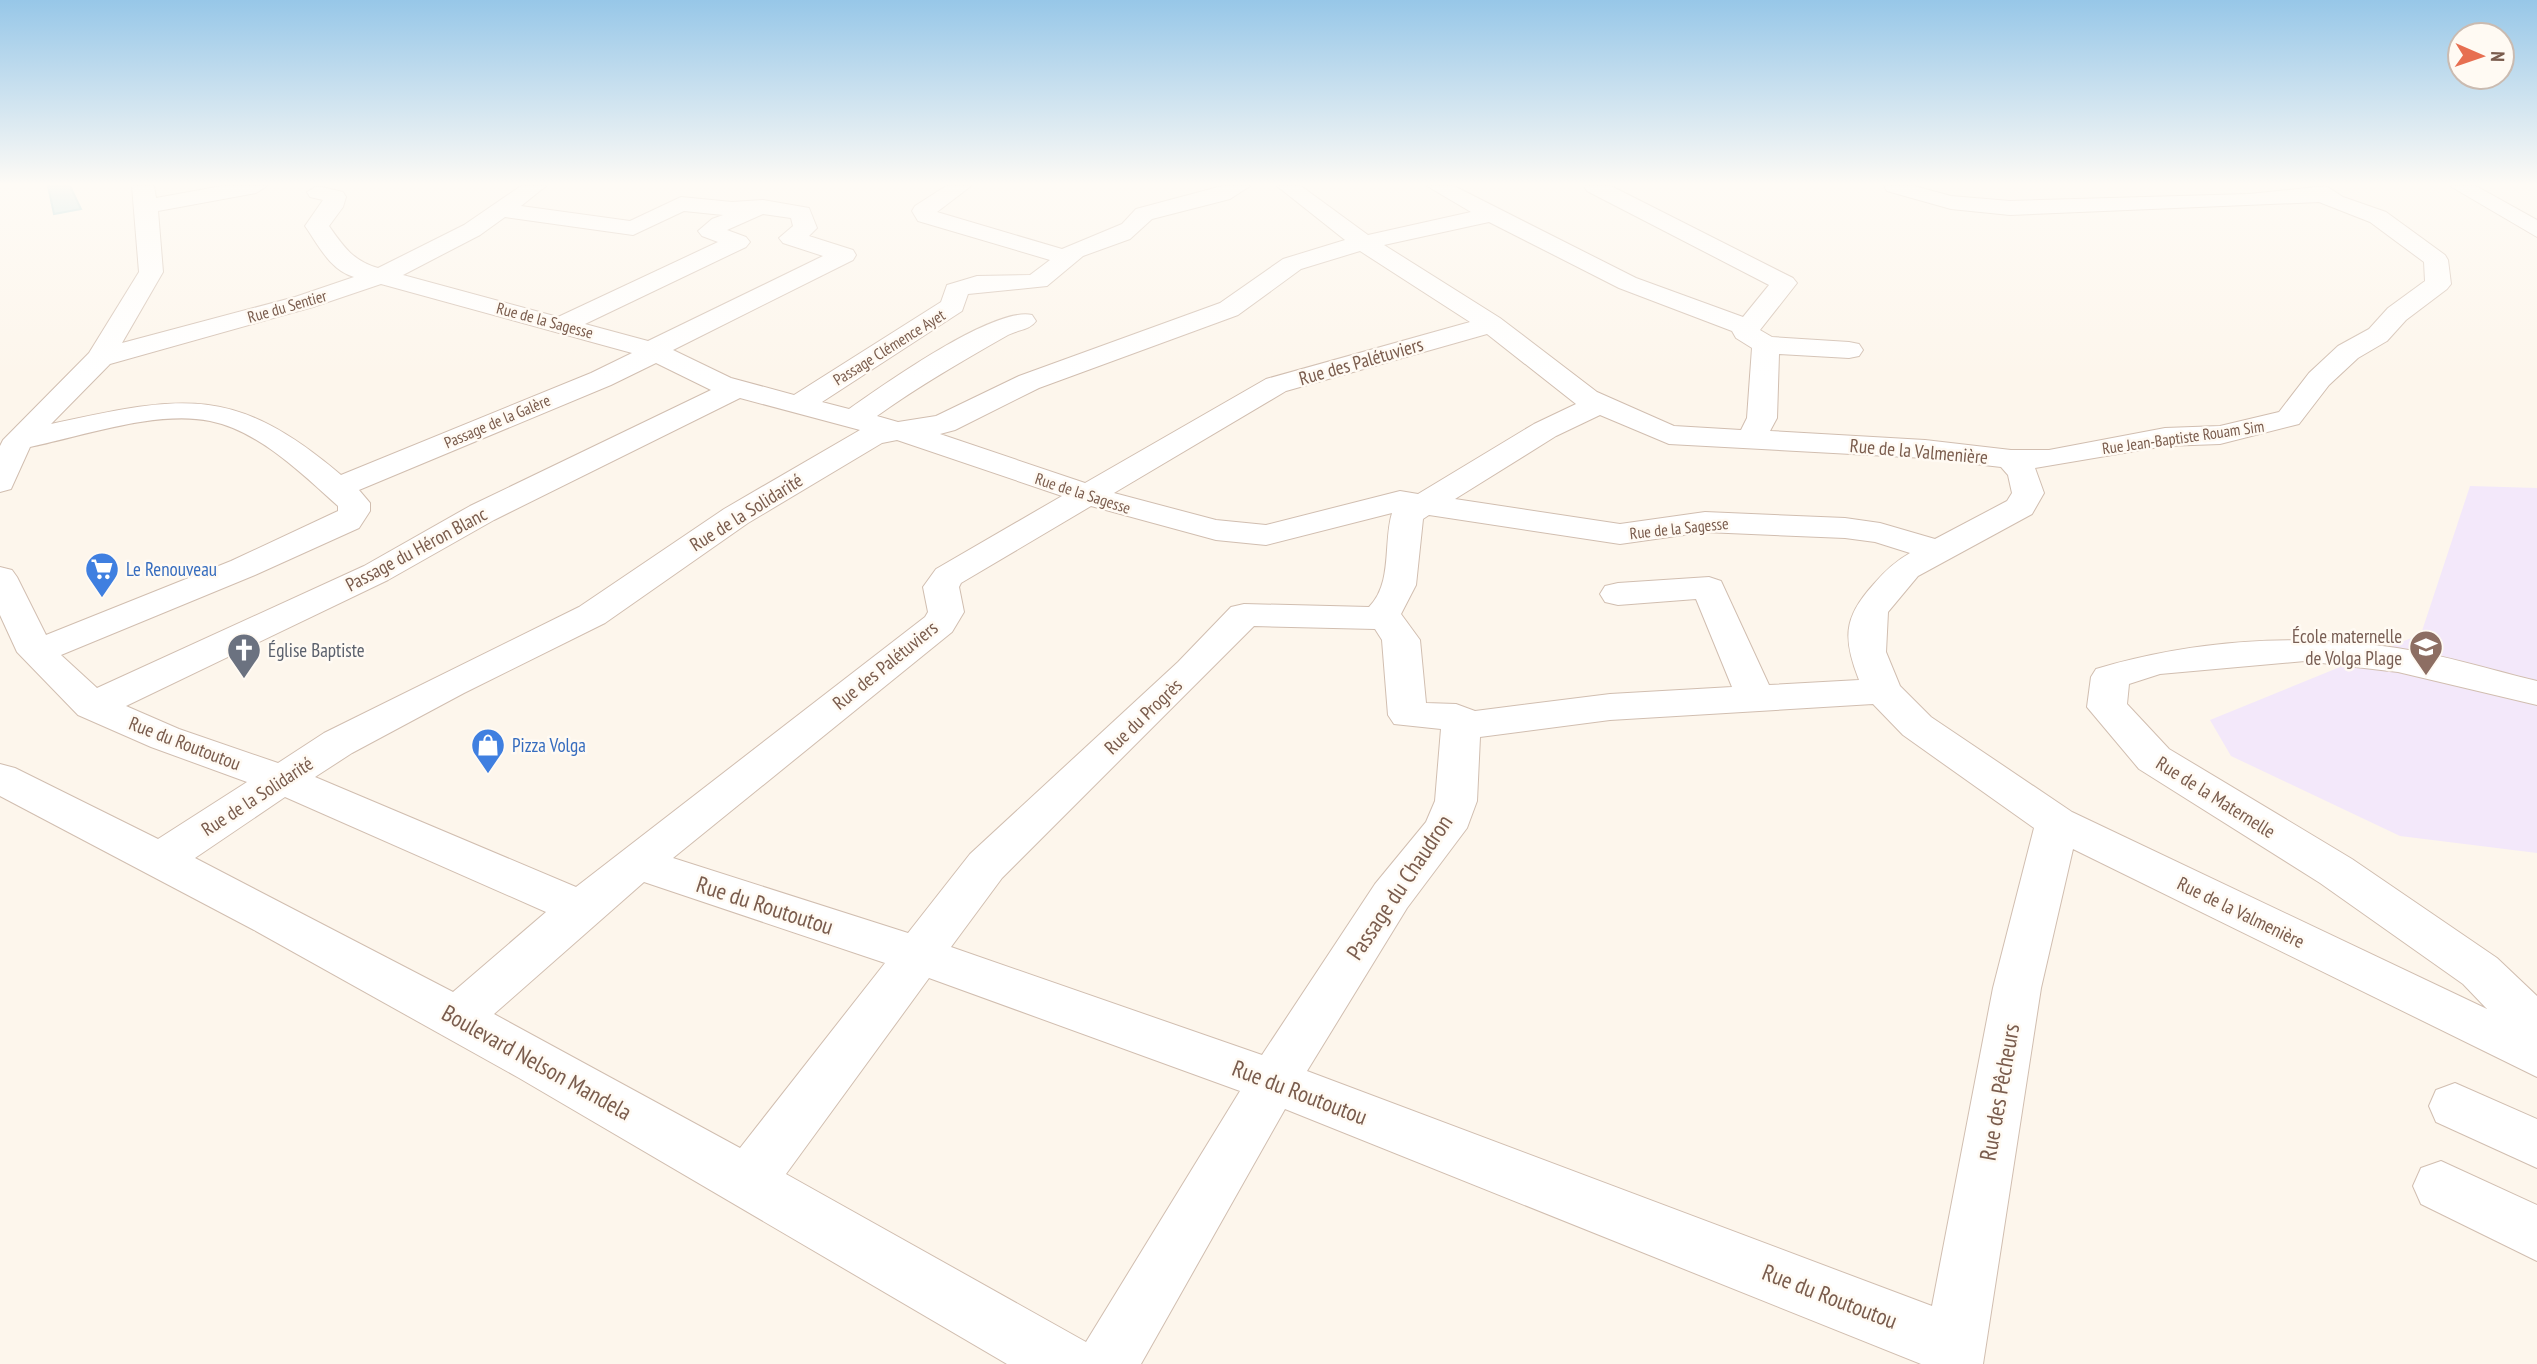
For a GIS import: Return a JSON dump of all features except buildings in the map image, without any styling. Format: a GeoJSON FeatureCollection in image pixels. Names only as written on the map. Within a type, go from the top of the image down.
{"type":"FeatureCollection","features":[{"type":"Feature","properties":{"kind":"street"},"geometry":{"type":"LineString","coordinates":[[0,482],[18,440],[100,358],[151,272],[149,250]]}},
{"type":"Feature","properties":{"kind":"street","name":"Rue de la Sagesse"},"geometry":{"type":"LineString","coordinates":[[334,250],[353,270],[654,351],[721,384],[896,431],[1088,494],[1216,530],[1266,535],[1400,501],[1619,534],[1705,522],[1846,528],[1880,533],[1941,552]]}},
{"type":"Feature","properties":{"kind":"street","name":"Rue du Sentier"},"geometry":{"type":"LineString","coordinates":[[100,358],[304,302],[381,276],[433,250]]}},
{"type":"Feature","properties":{"kind":"street"},"geometry":{"type":"LineString","coordinates":[[561,325],[722,250]]}},
{"type":"Feature","properties":{"kind":"street","name":"Passage de la Galère"},"geometry":{"type":"LineString","coordinates":[[337,488],[601,379],[844,255],[827,250]]}},
{"type":"Feature","properties":{"kind":"street"},"geometry":{"type":"LineString","coordinates":[[988,257],[1008,250]]}},
{"type":"Feature","properties":{"kind":"street"},"geometry":{"type":"LineString","coordinates":[[1037,250],[1068,258]]}},
{"type":"Feature","properties":{"kind":"street","name":"Passage Clémence Ayet"},"geometry":{"type":"LineString","coordinates":[[796,406],[953,306],[956,290],[979,281],[1032,282],[1056,271],[1077,250]]}},
{"type":"Feature","properties":{"kind":"street","name":"Rue de la Solidarité"},"geometry":{"type":"LineString","coordinates":[[162,858],[338,743],[450,684],[593,615],[736,516],[874,435],[944,424],[1029,382],[1229,309],[1292,264],[1333,250]]}},
{"type":"Feature","properties":{"kind":"street","name":"Rue de la Valmenière"},"geometry":{"type":"LineString","coordinates":[[1374,250],[1491,324],[1587,398],[1669,435],[1924,449],[2011,459],[2023,474],[2028,493],[2020,507],[1906,569],[1870,610],[1867,652],[1883,691],[1917,726],[2057,823],[2537,1056]]}},
{"type":"Feature","properties":{"kind":"street"},"geometry":{"type":"LineString","coordinates":[[1556,250],[1626,284],[1757,336],[1849,351]]}},
{"type":"Feature","properties":{"kind":"street"},"geometry":{"type":"LineString","coordinates":[[1719,250],[1784,283],[1757,336],[1762,418],[1750,440]]}},
{"type":"Feature","properties":{"kind":"street","name":"Rue Jean-Baptiste Rouam Sim"},"geometry":{"type":"LineString","coordinates":[[2011,459],[2049,459],[2165,437],[2220,435],[2289,418],[2319,379],[2348,352],[2378,335],[2397,314],[2438,284],[2436,260],[2424,250]]}},
{"type":"Feature","properties":{"kind":"street"},"geometry":{"type":"LineString","coordinates":[[851,421],[918,374],[1005,326],[1023,321]]}},
{"type":"Feature","properties":{"kind":"street","name":"Rue des Palétuviers"},"geometry":{"type":"LineString","coordinates":[[457,1018],[636,863],[939,624],[946,612],[942,587],[948,576],[1276,385],[1491,324]]}},
{"type":"Feature","properties":{"kind":"street","name":"Passage du Héron Blanc"},"geometry":{"type":"LineString","coordinates":[[92,706],[376,573],[482,513],[737,388]]}},
{"type":"Feature","properties":{"kind":"street"},"geometry":{"type":"LineString","coordinates":[[1599,404],[1545,430],[1407,514],[1406,559],[1388,609],[1383,614],[1401,640],[1408,715],[1456,717],[1467,725],[1610,707],[1883,691]]}},
{"type":"Feature","properties":{"kind":"street"},"geometry":{"type":"LineString","coordinates":[[18,440],[155,414],[208,412],[242,422],[275,440],[354,503],[354,511],[347,521],[243,568],[36,652]]}},
{"type":"Feature","properties":{"kind":"street","name":"Rue du Routoutou"},"geometry":{"type":"LineString","coordinates":[[3,588],[36,652],[92,706],[165,738],[281,779],[581,908]]}},
{"type":"Feature","properties":{"kind":"street"},"geometry":{"type":"LineString","coordinates":[[1618,594],[1709,588],[1755,697]]}},
{"type":"Feature","properties":{"kind":"street","name":"Rue du Progrès"},"geometry":{"type":"LineString","coordinates":[[749,1180],[986,866],[1182,679],[1244,615],[1349,620],[1378,618],[1383,614]]}},
{"type":"Feature","properties":{"kind":"street","name":"Rue de la Maternelle"},"geometry":{"type":"LineString","coordinates":[[2537,693],[2398,660],[2305,650],[2157,663],[2110,677],[2107,706],[2154,760],[2336,872],[2480,971],[2537,1027]]}},
{"type":"Feature","properties":{"kind":"street","name":"Passage du Chaudron"},"geometry":{"type":"LineString","coordinates":[[1107,1364],[1273,1081],[1391,896],[1445,828],[1456,801],[1461,726],[1467,725]]}},
{"type":"Feature","properties":{"kind":"street","name":"Boulevard Nelson Mandela"},"geometry":{"type":"LineString","coordinates":[[0,778],[162,858],[457,1018],[749,1180],[1065,1364]]}},
{"type":"Feature","properties":{"kind":"street","name":"Rue des Pêcheurs"},"geometry":{"type":"LineString","coordinates":[[1954,1354],[2017,988],[2057,823]]}},
{"type":"Feature","properties":{"kind":"street","name":"Rue du Routoutou"},"geometry":{"type":"LineString","coordinates":[[636,863],[918,955],[1273,1081],[1954,1354]]}},
{"type":"Feature","properties":{"kind":"street"},"geometry":{"type":"LineString","coordinates":[[2455,1106],[2537,1144]]}},
{"type":"Feature","properties":{"kind":"street"},"geometry":{"type":"LineString","coordinates":[[2441,1186],[2537,1234]]}},
{"type":"Feature","properties":{"kind":"shaded area","name":"École maternelle de Volga Plage"},"geometry":{"type":"Polygon","coordinates":[[[2470,486],[2537,488],[2537,853],[2400,836],[2231,756],[2210,720],[2421,634],[2470,486]]]}},
{"type":"Feature","properties":{"kind":"place","name":"Le Renouveau"},"geometry":{"type":"Point","coordinates":[102,599]}},
{"type":"Feature","properties":{"kind":"place","name":"École maternelle de Volga Plage"},"geometry":{"type":"Point","coordinates":[2426,677]}},
{"type":"Feature","properties":{"kind":"place","name":"Église Baptiste"},"geometry":{"type":"Point","coordinates":[244,680]}},
{"type":"Feature","properties":{"kind":"place","name":"Pizza Volga"},"geometry":{"type":"Point","coordinates":[488,775]}}]}
